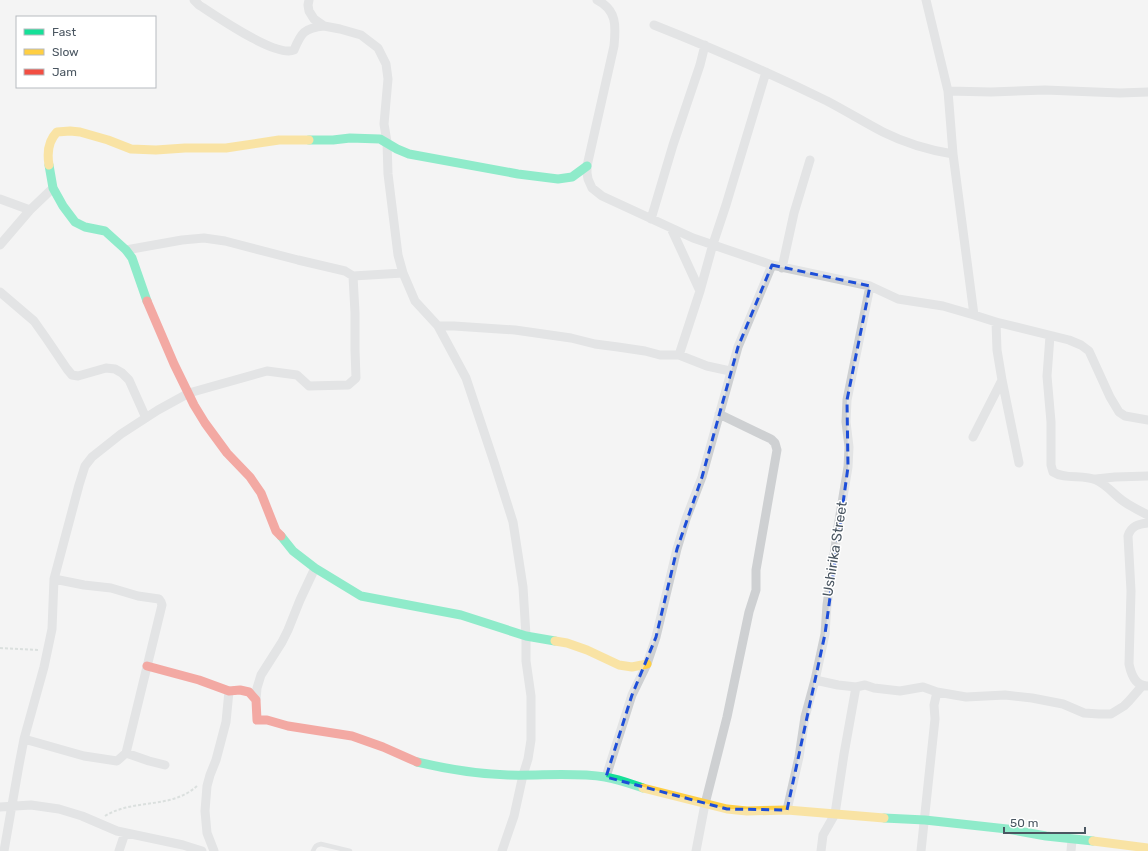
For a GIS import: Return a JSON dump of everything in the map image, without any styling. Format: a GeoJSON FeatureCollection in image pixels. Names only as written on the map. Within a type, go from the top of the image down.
{"type":"FeatureCollection","features":[{"type":"Feature","properties":{"kind":"street"},"geometry":{"type":"LineString","coordinates":[[194,0],[199,5],[259,42],[288,52],[294,50],[299,38],[304,32],[316,27],[324,26],[361,35],[378,48],[386,64],[388,79],[384,124],[387,142],[388,174],[398,256],[403,273],[415,301],[438,326],[466,378],[513,522],[523,587],[526,661],[531,696],[531,740],[528,759],[514,816],[502,851]]}},
{"type":"Feature","properties":{"kind":"street"},"geometry":{"type":"LineString","coordinates":[[309,0],[309,11],[314,19],[324,26]]}},
{"type":"Feature","properties":{"kind":"street"},"geometry":{"type":"LineString","coordinates":[[597,0],[604,3],[610,10],[615,24],[614,46],[587,173],[592,188],[602,196],[671,228],[772,265],[870,286],[898,298],[943,306],[996,322],[1068,340],[1081,345],[1089,351],[1110,397],[1119,412],[1125,416],[1148,420]]}},
{"type":"Feature","properties":{"kind":"street"},"geometry":{"type":"LineString","coordinates":[[926,0],[948,91],[952,154],[974,315]]}},
{"type":"Feature","properties":{"kind":"street"},"geometry":{"type":"LineString","coordinates":[[654,24],[766,72],[908,143],[938,152],[952,154]]}},
{"type":"Feature","properties":{"kind":"street"},"geometry":{"type":"LineString","coordinates":[[651,219],[705,45]]}},
{"type":"Feature","properties":{"kind":"street"},"geometry":{"type":"LineString","coordinates":[[679,355],[700,291],[712,244],[726,205],[766,72]]}},
{"type":"Feature","properties":{"kind":"street"},"geometry":{"type":"LineString","coordinates":[[948,91],[991,92],[1045,90],[1120,93],[1148,92]]}},
{"type":"Feature","properties":{"kind":"street"},"geometry":{"type":"LineString","coordinates":[[588,166],[572,177],[558,179],[518,174],[409,154],[397,149],[380,138],[279,140],[226,148],[156,150],[131,149],[108,140],[80,132],[70,131],[57,132],[53,136],[48,148],[48,160],[53,188],[63,206],[75,222],[84,227],[105,231],[126,250],[132,258],[143,291],[174,364],[194,405],[227,453],[250,477],[261,493],[276,531],[293,552],[315,568],[361,596],[461,615],[526,636],[567,643],[587,650],[619,665],[632,667],[647,664]]}},
{"type":"Feature","properties":{"kind":"street"},"geometry":{"type":"LineString","coordinates":[[782,268],[794,213],[810,160]]}},
{"type":"Feature","properties":{"kind":"street"},"geometry":{"type":"LineString","coordinates":[[0,245],[30,210],[53,188]]}},
{"type":"Feature","properties":{"kind":"street"},"geometry":{"type":"LineString","coordinates":[[0,199],[30,210]]}},
{"type":"Feature","properties":{"kind":"street"},"geometry":{"type":"LineString","coordinates":[[671,228],[700,291]]}},
{"type":"Feature","properties":{"kind":"street"},"geometry":{"type":"LineString","coordinates":[[126,250],[204,238],[225,241],[345,271],[353,276],[403,273]]}},
{"type":"Feature","properties":{"kind":"street"},"geometry":{"type":"LineString","coordinates":[[606,777],[632,695],[647,664],[656,637],[677,549],[686,519],[702,477],[730,371],[748,321],[772,265]]}},
{"type":"Feature","properties":{"kind":"street"},"geometry":{"type":"LineString","coordinates":[[4,851],[24,739],[48,651],[52,629],[54,579],[85,466],[92,457],[116,438],[146,418],[189,393],[267,371],[297,375],[309,386],[348,385],[356,378],[356,313],[353,276]]}},
{"type":"Feature","properties":{"kind":"street","name":"Ushirika Street"},"geometry":{"type":"LineString","coordinates":[[787,810],[799,757],[805,717],[816,680],[825,634],[829,589],[848,467],[849,447],[846,422],[847,400],[870,286]]}},
{"type":"Feature","properties":{"kind":"street"},"geometry":{"type":"LineString","coordinates":[[0,292],[34,321],[72,374],[78,376],[106,368],[115,369],[122,373],[129,380],[146,418]]}},
{"type":"Feature","properties":{"kind":"street"},"geometry":{"type":"LineString","coordinates":[[996,322],[997,350],[1019,463]]}},
{"type":"Feature","properties":{"kind":"street"},"geometry":{"type":"LineString","coordinates":[[438,326],[515,330],[571,338],[594,344],[660,355],[679,355],[707,366],[730,371]]}},
{"type":"Feature","properties":{"kind":"street"},"geometry":{"type":"LineString","coordinates":[[1050,336],[1047,376],[1051,422],[1051,465],[1053,472],[1056,474],[1090,477],[1096,479],[1124,502],[1148,514]]}},
{"type":"Feature","properties":{"kind":"street"},"geometry":{"type":"LineString","coordinates":[[973,437],[1002,380]]}},
{"type":"Feature","properties":{"kind":"street"},"geometry":{"type":"LineString","coordinates":[[696,851],[705,804],[727,717],[748,612],[756,590],[756,570],[777,450],[775,443],[771,439],[719,414]]}},
{"type":"Feature","properties":{"kind":"street"},"geometry":{"type":"LineString","coordinates":[[1096,479],[1148,476]]}},
{"type":"Feature","properties":{"kind":"street"},"geometry":{"type":"LineString","coordinates":[[816,680],[838,685],[856,687],[866,685],[874,688],[900,691],[923,687],[937,692],[966,697],[1005,695],[1032,698],[1062,704],[1084,713],[1110,714],[1124,706],[1145,686],[1135,681],[1129,664],[1131,591],[1128,536],[1129,531],[1133,526],[1148,523]]}},
{"type":"Feature","properties":{"kind":"street"},"geometry":{"type":"LineString","coordinates":[[315,568],[282,642],[261,675],[257,688],[257,720],[267,720],[288,726],[352,736],[384,747],[414,761],[446,769],[477,773],[523,775],[572,774],[606,777],[650,790],[727,809],[748,811],[787,810],[925,820],[1007,829],[1072,840],[1113,843],[1148,848]]}},
{"type":"Feature","properties":{"kind":"street"},"geometry":{"type":"LineString","coordinates":[[24,739],[84,756],[117,761],[126,753],[162,605],[159,599],[138,596],[111,588],[84,585],[54,579]]}},
{"type":"Feature","properties":{"kind":"street"},"geometry":{"type":"LineString","coordinates":[[147,666],[200,680],[229,691],[240,690],[249,692],[256,700]]}},
{"type":"Feature","properties":{"kind":"street"},"geometry":{"type":"LineString","coordinates":[[821,851],[823,835],[835,814],[856,687]]}},
{"type":"Feature","properties":{"kind":"street"},"geometry":{"type":"LineString","coordinates":[[214,851],[207,832],[205,811],[207,786],[222,740],[226,722],[229,691]]}},
{"type":"Feature","properties":{"kind":"street"},"geometry":{"type":"LineString","coordinates":[[921,851],[935,719],[934,704],[937,692]]}},
{"type":"Feature","properties":{"kind":"street"},"geometry":{"type":"LineString","coordinates":[[126,753],[165,765]]}},
{"type":"Feature","properties":{"kind":"street"},"geometry":{"type":"LineString","coordinates":[[0,807],[32,805],[59,809],[82,816],[117,831],[183,845],[202,851]]}},
{"type":"Feature","properties":{"kind":"street"},"geometry":{"type":"LineString","coordinates":[[119,851],[125,833]]}},
{"type":"Feature","properties":{"kind":"street"},"geometry":{"type":"LineString","coordinates":[[1071,851],[1072,840]]}},
{"type":"Feature","properties":{"kind":"lane"},"geometry":{"type":"LineString","coordinates":[[313,851],[314,847],[321,844],[350,851]]}},
{"type":"Feature","properties":{"kind":"path"},"geometry":{"type":"LineString","coordinates":[[0,648],[48,651]]}},
{"type":"Feature","properties":{"kind":"path"},"geometry":{"type":"LineString","coordinates":[[100,824],[104,817],[114,811],[178,798],[193,789],[210,775]]}},
{"type":"Feature","properties":{"kind":"highlighted area"},"geometry":{"type":"Polygon","coordinates":[[[772,265],[870,286],[847,400],[848,467],[825,634],[787,810],[727,809],[606,777],[632,695],[656,637],[677,549],[702,477],[738,347],[772,265]]]}},
{"type":"Feature","properties":{"kind":"traffic: fast"},"geometry":{"type":"LineString","coordinates":[[309,140],[350,138],[380,139],[409,154],[518,174],[558,179],[572,177],[587,166]]}},
{"type":"Feature","properties":{"kind":"traffic: fast"},"geometry":{"type":"LineString","coordinates":[[49,165],[53,188],[63,206],[75,222],[85,227],[105,231],[126,250],[132,258],[147,301]]}},
{"type":"Feature","properties":{"kind":"traffic: fast"},"geometry":{"type":"LineString","coordinates":[[281,536],[293,551],[315,568],[361,596],[461,615],[526,636],[555,641]]}},
{"type":"Feature","properties":{"kind":"traffic: fast"},"geometry":{"type":"LineString","coordinates":[[417,762],[485,774],[569,774],[605,777],[643,788]]}},
{"type":"Feature","properties":{"kind":"traffic: fast"},"geometry":{"type":"LineString","coordinates":[[884,818],[925,820],[1007,829],[1046,836],[1093,841]]}},
{"type":"Feature","properties":{"kind":"traffic: slow"},"geometry":{"type":"LineString","coordinates":[[49,165],[49,147],[57,132],[80,132],[108,140],[131,149],[156,150],[226,148],[279,140],[309,140]]}},
{"type":"Feature","properties":{"kind":"traffic: slow"},"geometry":{"type":"LineString","coordinates":[[555,641],[567,643],[587,650],[619,665],[632,667],[647,664]]}},
{"type":"Feature","properties":{"kind":"traffic: slow"},"geometry":{"type":"LineString","coordinates":[[643,788],[727,809],[747,811],[787,810],[884,818]]}},
{"type":"Feature","properties":{"kind":"traffic: slow"},"geometry":{"type":"LineString","coordinates":[[1093,841],[1148,848]]}},
{"type":"Feature","properties":{"kind":"traffic: jam"},"geometry":{"type":"LineString","coordinates":[[147,301],[174,364],[194,405],[227,453],[250,477],[261,493],[276,531],[281,536]]}},
{"type":"Feature","properties":{"kind":"traffic: jam"},"geometry":{"type":"LineString","coordinates":[[147,666],[199,680],[229,691],[240,690],[249,692],[256,700],[257,720],[267,720],[288,726],[352,736],[383,747],[417,762]]}}]}
